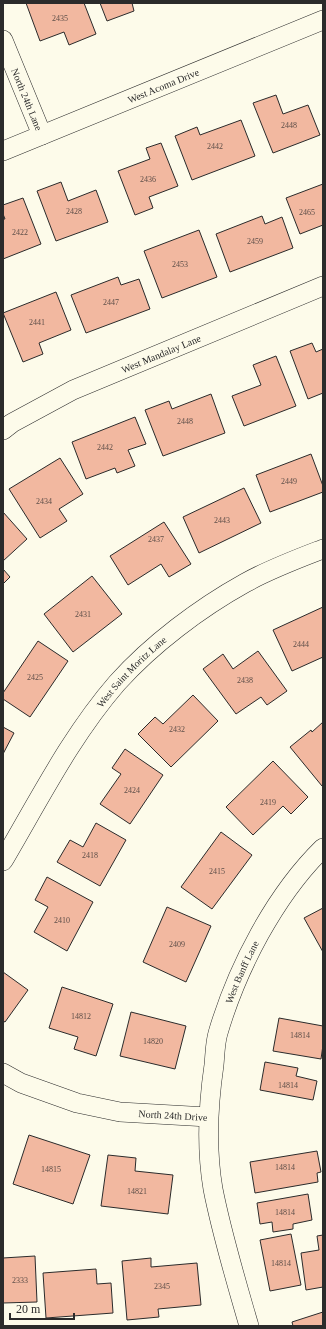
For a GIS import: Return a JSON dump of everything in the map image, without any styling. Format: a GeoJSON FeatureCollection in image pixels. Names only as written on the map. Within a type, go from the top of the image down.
{"type":"FeatureCollection","features":[{"type":"Feature","properties":{"kind":"street","name":"West Acoma Drive"},"geometry":{"type":"LineString","coordinates":[[3,151],[323,20]]}},
{"type":"Feature","properties":{"kind":"street","name":"North 24th Lane"},"geometry":{"type":"LineString","coordinates":[[3,40],[42,135]]}},
{"type":"Feature","properties":{"kind":"street","name":"West Mandalay Lane"},"geometry":{"type":"LineString","coordinates":[[3,430],[12,423],[73,390],[323,286]]}},
{"type":"Feature","properties":{"kind":"street","name":"West Saint Moritz Lane"},"geometry":{"type":"LineString","coordinates":[[3,861],[67,752],[89,719],[117,684],[139,660],[172,632],[207,607],[246,583],[284,564],[323,549]]}},
{"type":"Feature","properties":{"kind":"street","name":"West Banff Lane"},"geometry":{"type":"LineString","coordinates":[[208,1117],[218,1034],[230,997],[251,949],[275,908],[294,881],[323,848]]}},
{"type":"Feature","properties":{"kind":"street","name":"North 24th Drive"},"geometry":{"type":"LineString","coordinates":[[3,1073],[21,1083],[77,1103],[120,1112],[208,1117],[213,1188],[223,1233],[249,1326]]}},
{"type":"Feature","properties":{"kind":"building"},"geometry":{"type":"Polygon","coordinates":[[[26,3],[84,3],[96,34],[69,45],[64,32],[40,41],[26,3]]]}},
{"type":"Feature","properties":{"kind":"building"},"geometry":{"type":"Polygon","coordinates":[[[100,3],[132,3],[134,11],[107,21],[100,3]]]}},
{"type":"Feature","properties":{"kind":"building"},"geometry":{"type":"Polygon","coordinates":[[[276,95],[283,114],[308,105],[320,135],[273,153],[253,103],[276,95]]]}},
{"type":"Feature","properties":{"kind":"building"},"geometry":{"type":"Polygon","coordinates":[[[241,120],[255,156],[192,180],[175,136],[197,127],[200,135],[241,120]]]}},
{"type":"Feature","properties":{"kind":"building"},"geometry":{"type":"Polygon","coordinates":[[[161,143],[178,186],[149,197],[153,208],[135,215],[118,171],[150,159],[146,148],[161,143]]]}},
{"type":"Feature","properties":{"kind":"building"},"geometry":{"type":"Polygon","coordinates":[[[61,182],[68,201],[96,190],[108,222],[56,241],[37,191],[61,182]]]}},
{"type":"Feature","properties":{"kind":"building"},"geometry":{"type":"Polygon","coordinates":[[[323,184],[323,225],[300,234],[286,198],[323,184]]]}},
{"type":"Feature","properties":{"kind":"building"},"geometry":{"type":"Polygon","coordinates":[[[23,198],[41,244],[3,259],[3,219],[5,219],[3,214],[3,205],[23,198]]]}},
{"type":"Feature","properties":{"kind":"building"},"geometry":{"type":"Polygon","coordinates":[[[262,216],[265,224],[282,217],[293,248],[230,272],[216,234],[262,216]]]}},
{"type":"Feature","properties":{"kind":"building"},"geometry":{"type":"Polygon","coordinates":[[[199,230],[217,277],[162,298],[144,251],[199,230]]]}},
{"type":"Feature","properties":{"kind":"building"},"geometry":{"type":"Polygon","coordinates":[[[118,277],[121,285],[139,279],[150,309],[86,333],[71,295],[118,277]]]}},
{"type":"Feature","properties":{"kind":"building"},"geometry":{"type":"Polygon","coordinates":[[[56,292],[71,330],[39,343],[43,354],[23,362],[3,313],[56,292]]]}},
{"type":"Feature","properties":{"kind":"building"},"geometry":{"type":"Polygon","coordinates":[[[312,343],[316,352],[323,349],[323,393],[308,399],[290,351],[312,343]]]}},
{"type":"Feature","properties":{"kind":"building"},"geometry":{"type":"Polygon","coordinates":[[[276,356],[296,406],[244,426],[232,396],[261,385],[253,365],[276,356]]]}},
{"type":"Feature","properties":{"kind":"building"},"geometry":{"type":"Polygon","coordinates":[[[211,394],[225,433],[163,456],[145,410],[169,401],[172,409],[211,394]]]}},
{"type":"Feature","properties":{"kind":"building"},"geometry":{"type":"Polygon","coordinates":[[[135,417],[146,444],[128,450],[135,466],[117,473],[115,468],[86,479],[72,442],[135,417]]]}},
{"type":"Feature","properties":{"kind":"building"},"geometry":{"type":"Polygon","coordinates":[[[311,454],[323,486],[323,492],[270,512],[256,475],[311,454]]]}},
{"type":"Feature","properties":{"kind":"building"},"geometry":{"type":"Polygon","coordinates":[[[60,458],[83,494],[59,509],[67,521],[40,538],[9,489],[60,458]]]}},
{"type":"Feature","properties":{"kind":"building"},"geometry":{"type":"Polygon","coordinates":[[[244,488],[261,523],[199,553],[183,517],[244,488]]]}},
{"type":"Feature","properties":{"kind":"building"},"geometry":{"type":"Polygon","coordinates":[[[3,512],[27,539],[3,561],[3,512]]]}},
{"type":"Feature","properties":{"kind":"building"},"geometry":{"type":"Polygon","coordinates":[[[164,522],[191,564],[169,577],[161,564],[128,585],[110,556],[164,522]]]}},
{"type":"Feature","properties":{"kind":"building"},"geometry":{"type":"Polygon","coordinates":[[[3,569],[10,577],[3,584],[3,569]]]}},
{"type":"Feature","properties":{"kind":"building"},"geometry":{"type":"Polygon","coordinates":[[[92,576],[122,614],[73,652],[44,614],[92,576]]]}},
{"type":"Feature","properties":{"kind":"building"},"geometry":{"type":"Polygon","coordinates":[[[323,607],[323,657],[292,671],[273,630],[323,607]]]}},
{"type":"Feature","properties":{"kind":"building"},"geometry":{"type":"Polygon","coordinates":[[[38,641],[68,661],[30,717],[3,699],[3,693],[38,641]]]}},
{"type":"Feature","properties":{"kind":"building"},"geometry":{"type":"Polygon","coordinates":[[[258,651],[287,691],[267,705],[261,697],[236,714],[203,669],[223,654],[233,669],[258,651]]]}},
{"type":"Feature","properties":{"kind":"building"},"geometry":{"type":"Polygon","coordinates":[[[193,695],[218,721],[171,767],[138,734],[155,717],[163,724],[193,695]]]}},
{"type":"Feature","properties":{"kind":"building"},"geometry":{"type":"Polygon","coordinates":[[[323,722],[322,786],[290,747],[311,730],[312,732],[323,722]]]}},
{"type":"Feature","properties":{"kind":"building"},"geometry":{"type":"Polygon","coordinates":[[[3,727],[14,733],[3,754],[3,727]]]}},
{"type":"Feature","properties":{"kind":"building"},"geometry":{"type":"Polygon","coordinates":[[[125,749],[163,775],[130,824],[100,804],[121,774],[112,768],[125,749]]]}},
{"type":"Feature","properties":{"kind":"building"},"geometry":{"type":"Polygon","coordinates":[[[273,761],[308,797],[291,814],[283,806],[253,835],[226,807],[273,761]]]}},
{"type":"Feature","properties":{"kind":"building"},"geometry":{"type":"Polygon","coordinates":[[[96,823],[126,840],[100,886],[57,862],[70,840],[83,847],[96,823]]]}},
{"type":"Feature","properties":{"kind":"building"},"geometry":{"type":"Polygon","coordinates":[[[221,832],[252,855],[212,909],[181,887],[221,832]]]}},
{"type":"Feature","properties":{"kind":"building"},"geometry":{"type":"Polygon","coordinates":[[[47,877],[93,902],[67,951],[34,932],[48,907],[35,900],[47,877]]]}},
{"type":"Feature","properties":{"kind":"building"},"geometry":{"type":"Polygon","coordinates":[[[167,907],[211,926],[186,982],[143,962],[167,907]]]}},
{"type":"Feature","properties":{"kind":"building"},"geometry":{"type":"Polygon","coordinates":[[[323,908],[323,952],[304,918],[323,908]]]}},
{"type":"Feature","properties":{"kind":"building"},"geometry":{"type":"Polygon","coordinates":[[[3,972],[28,990],[5,1022],[3,1021],[3,972]]]}},
{"type":"Feature","properties":{"kind":"building"},"geometry":{"type":"Polygon","coordinates":[[[62,987],[113,1004],[96,1056],[74,1049],[78,1037],[49,1028],[62,987]]]}},
{"type":"Feature","properties":{"kind":"building"},"geometry":{"type":"Polygon","coordinates":[[[131,1012],[186,1026],[175,1069],[120,1056],[131,1012]]]}},
{"type":"Feature","properties":{"kind":"building"},"geometry":{"type":"Polygon","coordinates":[[[279,1018],[323,1026],[321,1059],[273,1051],[279,1018]]]}},
{"type":"Feature","properties":{"kind":"building"},"geometry":{"type":"Polygon","coordinates":[[[265,1062],[298,1068],[296,1076],[317,1081],[313,1100],[260,1090],[265,1062]]]}},
{"type":"Feature","properties":{"kind":"building"},"geometry":{"type":"Polygon","coordinates":[[[29,1135],[90,1155],[73,1204],[13,1184],[29,1135]]]}},
{"type":"Feature","properties":{"kind":"building"},"geometry":{"type":"Polygon","coordinates":[[[317,1151],[321,1172],[317,1173],[318,1182],[255,1193],[250,1162],[317,1151]]]}},
{"type":"Feature","properties":{"kind":"building"},"geometry":{"type":"Polygon","coordinates":[[[108,1155],[136,1158],[135,1171],[173,1175],[168,1214],[101,1206],[108,1155]]]}},
{"type":"Feature","properties":{"kind":"building"},"geometry":{"type":"Polygon","coordinates":[[[308,1194],[312,1220],[293,1224],[293,1229],[273,1232],[272,1222],[260,1224],[257,1203],[308,1194]]]}},
{"type":"Feature","properties":{"kind":"building"},"geometry":{"type":"Polygon","coordinates":[[[291,1234],[301,1285],[270,1291],[260,1240],[291,1234]]]}},
{"type":"Feature","properties":{"kind":"building"},"geometry":{"type":"Polygon","coordinates":[[[323,1235],[323,1287],[306,1290],[301,1253],[319,1250],[317,1236],[323,1235]]]}},
{"type":"Feature","properties":{"kind":"building"},"geometry":{"type":"Polygon","coordinates":[[[35,1256],[37,1302],[3,1303],[3,1258],[35,1256]]]}},
{"type":"Feature","properties":{"kind":"building"},"geometry":{"type":"Polygon","coordinates":[[[151,1258],[151,1267],[197,1263],[201,1305],[158,1309],[159,1317],[127,1320],[122,1261],[151,1258]]]}},
{"type":"Feature","properties":{"kind":"building"},"geometry":{"type":"Polygon","coordinates":[[[96,1269],[97,1284],[111,1283],[113,1313],[46,1318],[43,1273],[96,1269]]]}},
{"type":"Feature","properties":{"kind":"building"},"geometry":{"type":"Polygon","coordinates":[[[323,1312],[323,1326],[293,1326],[292,1322],[323,1312]]]}}]}
